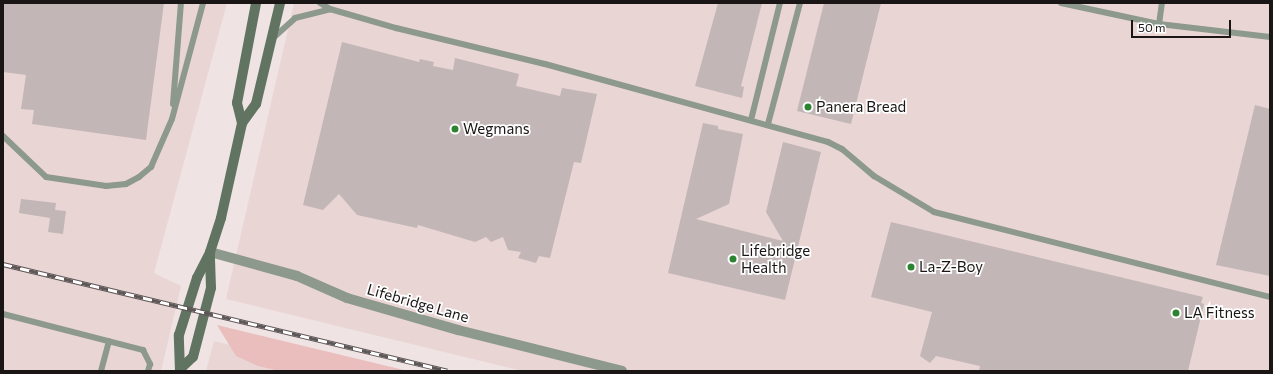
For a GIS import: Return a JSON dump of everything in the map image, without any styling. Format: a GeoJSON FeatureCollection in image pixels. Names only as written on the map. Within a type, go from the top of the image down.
{"type":"FeatureCollection","features":[{"type":"Feature","properties":{"kind":"main road"},"geometry":{"type":"LineString","coordinates":[[242,123],[236,103],[256,3]]}},
{"type":"Feature","properties":{"kind":"main road"},"geometry":{"type":"LineString","coordinates":[[181,370],[179,335],[197,278],[210,252],[221,218],[242,123],[256,104],[280,3]]}},
{"type":"Feature","properties":{"kind":"main road"},"geometry":{"type":"LineString","coordinates":[[181,370],[193,357],[211,288],[210,252]]}},
{"type":"Feature","properties":{"kind":"street","name":"Lifebridge Lane"},"geometry":{"type":"LineString","coordinates":[[210,252],[297,276],[347,298],[398,313],[622,371]]}},
{"type":"Feature","properties":{"kind":"lane"},"geometry":{"type":"LineString","coordinates":[[172,119],[181,3]]}},
{"type":"Feature","properties":{"kind":"lane"},"geometry":{"type":"LineString","coordinates":[[3,136],[46,176],[106,186],[126,184],[150,167],[172,119],[203,3]]}},
{"type":"Feature","properties":{"kind":"lane"},"geometry":{"type":"LineString","coordinates":[[320,3],[330,9],[768,124],[828,142],[842,149],[874,176],[934,212],[1270,297]]}},
{"type":"Feature","properties":{"kind":"lane"},"geometry":{"type":"LineString","coordinates":[[751,120],[780,3]]}},
{"type":"Feature","properties":{"kind":"lane"},"geometry":{"type":"LineString","coordinates":[[768,124],[800,3]]}},
{"type":"Feature","properties":{"kind":"lane"},"geometry":{"type":"LineString","coordinates":[[1060,3],[1159,24],[1270,37]]}},
{"type":"Feature","properties":{"kind":"lane"},"geometry":{"type":"LineString","coordinates":[[1159,24],[1162,3]]}},
{"type":"Feature","properties":{"kind":"lane"},"geometry":{"type":"LineString","coordinates":[[272,39],[295,18],[330,9]]}},
{"type":"Feature","properties":{"kind":"lane"},"geometry":{"type":"LineString","coordinates":[[3,314],[143,350],[150,364],[148,371]]}},
{"type":"Feature","properties":{"kind":"lane"},"geometry":{"type":"LineString","coordinates":[[101,371],[108,341]]}},
{"type":"Feature","properties":{"kind":"shaded area"},"geometry":{"type":"Polygon","coordinates":[[[3,3],[227,3],[154,273],[181,286],[161,371],[3,371],[3,3]]]}},
{"type":"Feature","properties":{"kind":"shaded area"},"geometry":{"type":"Polygon","coordinates":[[[294,3],[1270,3],[1270,371],[522,371],[226,299],[294,3]]]}},
{"type":"Feature","properties":{"kind":"shaded area"},"geometry":{"type":"Polygon","coordinates":[[[217,325],[408,371],[280,371],[258,366],[236,356],[217,325]]]}},
{"type":"Feature","properties":{"kind":"shaded area"},"geometry":{"type":"Polygon","coordinates":[[[214,341],[338,371],[206,371],[214,341]]]}},
{"type":"Feature","properties":{"kind":"building"},"geometry":{"type":"Polygon","coordinates":[[[3,3],[164,3],[146,140],[32,124],[34,110],[21,109],[26,75],[3,72],[3,3]]]}},
{"type":"Feature","properties":{"kind":"building"},"geometry":{"type":"Polygon","coordinates":[[[718,3],[762,3],[741,86],[744,87],[742,98],[695,86],[718,3]]]}},
{"type":"Feature","properties":{"kind":"building"},"geometry":{"type":"Polygon","coordinates":[[[824,3],[881,3],[851,124],[797,111],[824,3]]]}},
{"type":"Feature","properties":{"kind":"building","name":"Wegmans"},"geometry":{"type":"Polygon","coordinates":[[[342,42],[419,62],[420,59],[434,62],[433,66],[453,70],[455,58],[519,74],[516,86],[560,96],[562,88],[597,94],[581,163],[574,162],[550,258],[539,256],[536,263],[518,258],[521,252],[508,250],[503,237],[491,242],[486,237],[475,242],[418,225],[417,228],[357,215],[339,194],[323,210],[303,205],[342,42]]]}},
{"type":"Feature","properties":{"kind":"building"},"geometry":{"type":"Polygon","coordinates":[[[1255,105],[1270,109],[1270,276],[1216,265],[1255,105]]]}},
{"type":"Feature","properties":{"kind":"building"},"geometry":{"type":"Polygon","coordinates":[[[703,123],[718,126],[718,129],[743,134],[729,204],[696,219],[783,241],[766,212],[783,142],[821,152],[785,300],[668,273],[703,123]]]}},
{"type":"Feature","properties":{"kind":"building"},"geometry":{"type":"Polygon","coordinates":[[[21,199],[56,203],[55,210],[66,211],[63,234],[48,232],[50,218],[19,213],[21,199]]]}},
{"type":"Feature","properties":{"kind":"building"},"geometry":{"type":"Polygon","coordinates":[[[891,222],[1203,297],[1201,303],[1204,304],[1188,371],[979,371],[980,366],[936,356],[930,363],[920,356],[932,312],[871,297],[891,222]]]}},
{"type":"Feature","properties":{"kind":"railway"},"geometry":{"type":"LineString","coordinates":[[3,264],[447,371]]}},
{"type":"Feature","properties":{"kind":"place","name":"Panera Bread"},"geometry":{"type":"Point","coordinates":[808,107]}},
{"type":"Feature","properties":{"kind":"place","name":"Wegmans"},"geometry":{"type":"Point","coordinates":[455,129]}},
{"type":"Feature","properties":{"kind":"place","name":"Lifebridge Health"},"geometry":{"type":"Point","coordinates":[733,259]}},
{"type":"Feature","properties":{"kind":"place","name":"La-Z-Boy"},"geometry":{"type":"Point","coordinates":[911,267]}},
{"type":"Feature","properties":{"kind":"place","name":"LA Fitness"},"geometry":{"type":"Point","coordinates":[1176,313]}}]}
